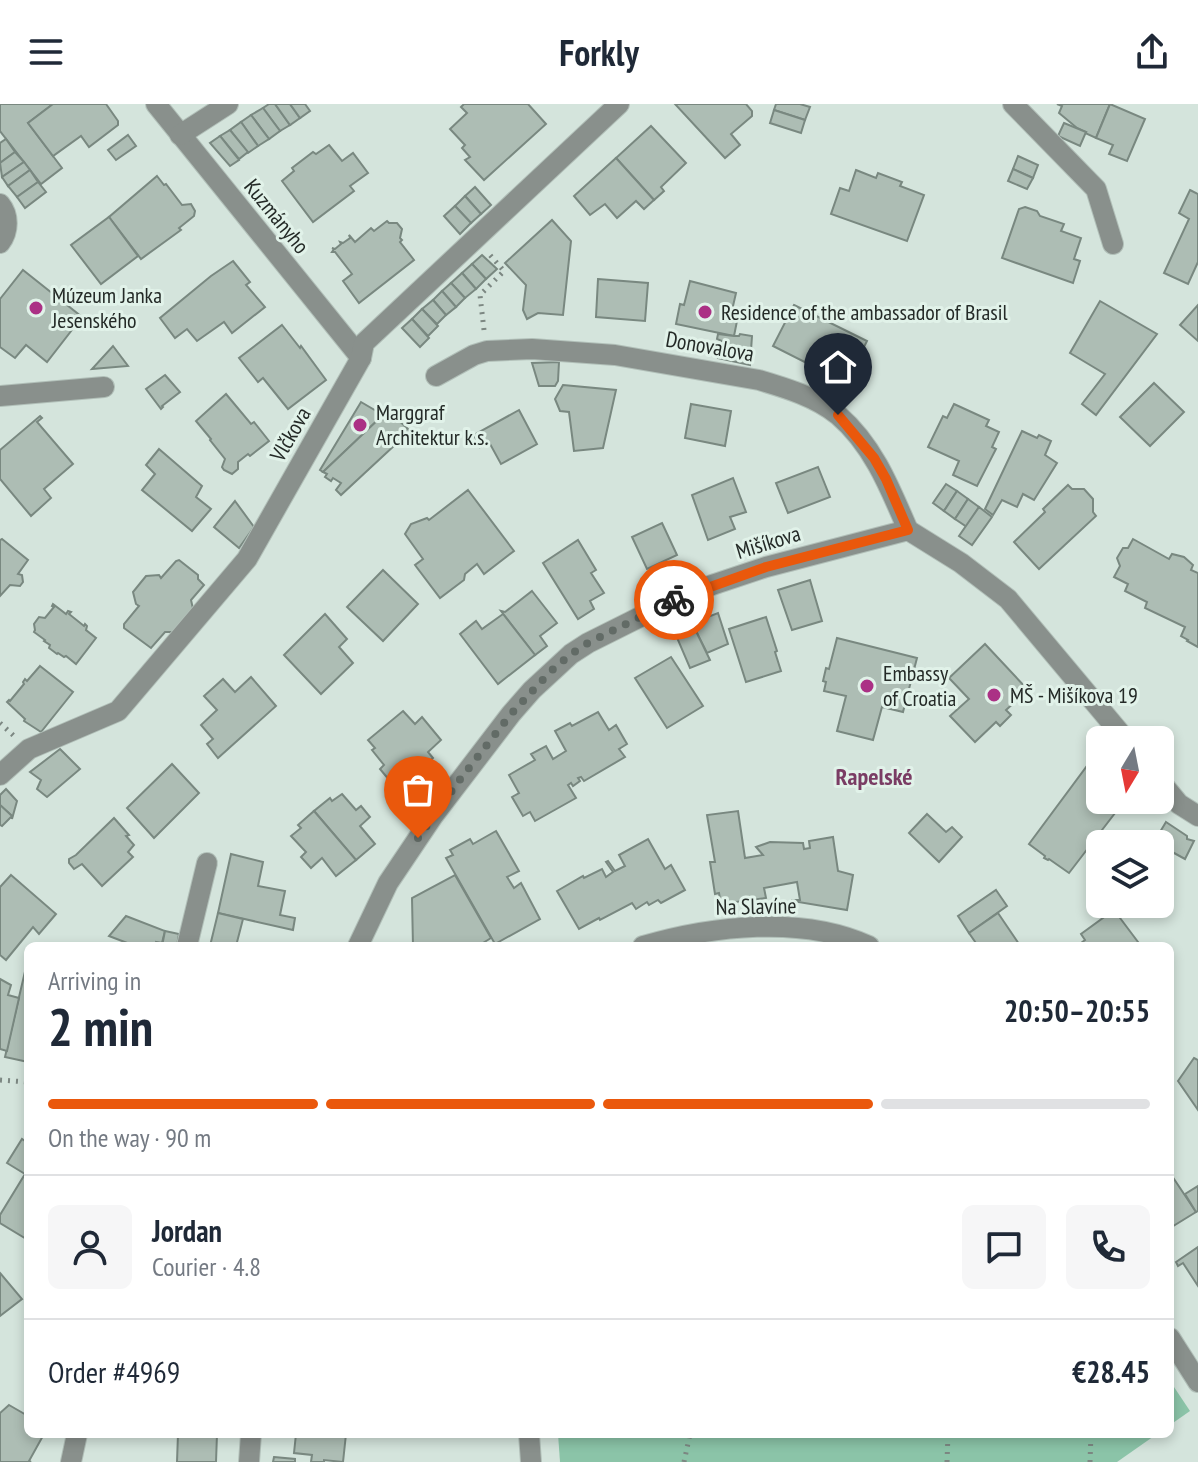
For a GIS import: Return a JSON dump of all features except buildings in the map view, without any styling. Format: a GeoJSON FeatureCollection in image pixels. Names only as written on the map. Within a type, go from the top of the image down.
{"type":"FeatureCollection","features":[{"type":"Feature","properties":{"kind":"street","name":"Kuzmányho"},"geometry":{"type":"LineString","coordinates":[[156,104],[361,358]]}},
{"type":"Feature","properties":{"kind":"street"},"geometry":{"type":"LineString","coordinates":[[180,135],[228,104]]}},
{"type":"Feature","properties":{"kind":"street","name":"Vlčkova"},"geometry":{"type":"LineString","coordinates":[[0,775],[29,749],[118,711],[247,559],[361,358],[364,343],[619,104]]}},
{"type":"Feature","properties":{"kind":"street"},"geometry":{"type":"LineString","coordinates":[[1013,104],[1096,189],[1113,244]]}},
{"type":"Feature","properties":{"kind":"street"},"geometry":{"type":"LineString","coordinates":[[0,204],[6,212],[6,235],[0,243]]}},
{"type":"Feature","properties":{"kind":"street","name":"Donovalova"},"geometry":{"type":"LineString","coordinates":[[436,376],[487,351],[532,349],[615,355],[759,380],[801,394],[838,415],[874,458],[908,530]]}},
{"type":"Feature","properties":{"kind":"street"},"geometry":{"type":"LineString","coordinates":[[0,396],[104,387]]}},
{"type":"Feature","properties":{"kind":"street"},"geometry":{"type":"LineString","coordinates":[[908,530],[961,563],[1008,599],[1114,726]]}},
{"type":"Feature","properties":{"kind":"street","name":"Mišíkova"},"geometry":{"type":"LineString","coordinates":[[360,942],[388,883],[433,816],[511,714],[571,654],[698,590],[766,567],[908,530]]}},
{"type":"Feature","properties":{"kind":"street"},"geometry":{"type":"LineString","coordinates":[[1174,798],[1198,816]]}},
{"type":"Feature","properties":{"kind":"street"},"geometry":{"type":"LineString","coordinates":[[188,942],[207,863]]}},
{"type":"Feature","properties":{"kind":"street","name":"Na Slavíne"},"geometry":{"type":"LineString","coordinates":[[658,942],[692,933],[746,928],[816,930],[857,942]]}},
{"type":"Feature","properties":{"kind":"street"},"geometry":{"type":"LineString","coordinates":[[1174,1344],[1198,1382]]}},
{"type":"Feature","properties":{"kind":"street"},"geometry":{"type":"LineString","coordinates":[[71,1462],[76,1438]]}},
{"type":"Feature","properties":{"kind":"street"},"geometry":{"type":"LineString","coordinates":[[249,1462],[251,1438]]}},
{"type":"Feature","properties":{"kind":"street"},"geometry":{"type":"LineString","coordinates":[[529,1438],[531,1462]]}},
{"type":"Feature","properties":{"kind":"path"},"geometry":{"type":"LineString","coordinates":[[487,351],[480,295],[504,271]]}},
{"type":"Feature","properties":{"kind":"path"},"geometry":{"type":"LineString","coordinates":[[0,1080],[24,1082]]}},
{"type":"Feature","properties":{"kind":"path"},"geometry":{"type":"LineString","coordinates":[[684,1462],[689,1438]]}},
{"type":"Feature","properties":{"kind":"path"},"geometry":{"type":"LineString","coordinates":[[947,1462],[948,1438]]}},
{"type":"Feature","properties":{"kind":"path"},"geometry":{"type":"LineString","coordinates":[[1090,1462],[1091,1438]]}},
{"type":"Feature","properties":{"kind":"green space"},"geometry":{"type":"Polygon","coordinates":[[[1174,1387],[1190,1411],[1174,1422],[1174,1387]]]}},
{"type":"Feature","properties":{"kind":"green space"},"geometry":{"type":"Polygon","coordinates":[[[558,1438],[1151,1438],[1117,1462],[560,1462],[558,1438]]]}},
{"type":"Feature","properties":{"kind":"way so far"},"geometry":{"type":"LineString","coordinates":[[418,838],[511,714],[550,672],[588,643],[674,600]]}},
{"type":"Feature","properties":{"kind":"place","name":"Múzeum Janka Jesenského"},"geometry":{"type":"Point","coordinates":[36,308]}},
{"type":"Feature","properties":{"kind":"place","name":"Residence of the ambassador of Brasil"},"geometry":{"type":"Point","coordinates":[705,312]}},
{"type":"Feature","properties":{"kind":"place","name":"Marggraf Architektur k.s."},"geometry":{"type":"Point","coordinates":[360,425]}},
{"type":"Feature","properties":{"kind":"place","name":"Embassy of Croatia"},"geometry":{"type":"Point","coordinates":[867,686]}},
{"type":"Feature","properties":{"kind":"place","name":"MŠ - Mišíkova 19"},"geometry":{"type":"Point","coordinates":[994,695]}},
{"type":"Feature","properties":{"kind":"district","name":"Rapelské"},"geometry":{"type":"Point","coordinates":[874,776]}},
{"type":"Feature","properties":{"kind":"route"},"geometry":{"type":"LineString","coordinates":[[674,600],[766,567],[908,530],[874,458],[838,415]]}}]}
